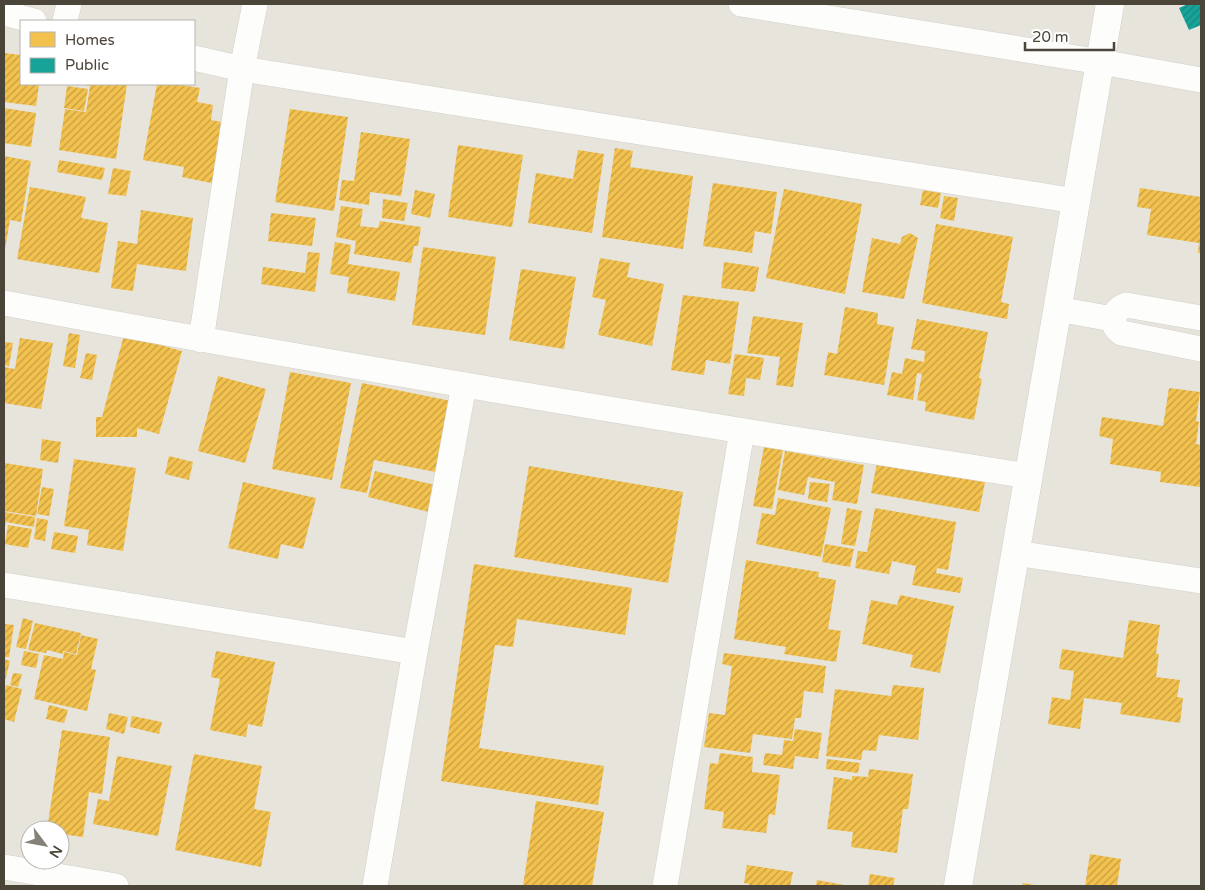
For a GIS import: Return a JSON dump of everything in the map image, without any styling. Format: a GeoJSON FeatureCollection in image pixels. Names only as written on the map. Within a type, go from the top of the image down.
{"type":"FeatureCollection","features":[{"type":"Feature","properties":{"kind":"street"},"geometry":{"type":"LineString","coordinates":[[65,20],[69,4]]}},
{"type":"Feature","properties":{"kind":"street"},"geometry":{"type":"LineString","coordinates":[[201,340],[242,69],[255,4]]}},
{"type":"Feature","properties":{"kind":"street"},"geometry":{"type":"LineString","coordinates":[[741,4],[1201,80]]}},
{"type":"Feature","properties":{"kind":"street"},"geometry":{"type":"LineString","coordinates":[[958,886],[1110,4]]}},
{"type":"Feature","properties":{"kind":"street"},"geometry":{"type":"LineString","coordinates":[[4,13],[30,20]]}},
{"type":"Feature","properties":{"kind":"street"},"geometry":{"type":"LineString","coordinates":[[195,58],[242,69],[1076,201]]}},
{"type":"Feature","properties":{"kind":"street"},"geometry":{"type":"LineString","coordinates":[[4,303],[201,340],[464,385],[1028,476]]}},
{"type":"Feature","properties":{"kind":"street"},"geometry":{"type":"LineString","coordinates":[[1201,318],[1126,305],[1115,312],[1113,319],[1117,330],[1122,333],[1201,349]]}},
{"type":"Feature","properties":{"kind":"street"},"geometry":{"type":"LineString","coordinates":[[1058,309],[1113,319]]}},
{"type":"Feature","properties":{"kind":"street"},"geometry":{"type":"LineString","coordinates":[[375,886],[415,652],[464,385]]}},
{"type":"Feature","properties":{"kind":"street"},"geometry":{"type":"LineString","coordinates":[[665,886],[742,431]]}},
{"type":"Feature","properties":{"kind":"street"},"geometry":{"type":"LineString","coordinates":[[1016,553],[1201,581]]}},
{"type":"Feature","properties":{"kind":"street"},"geometry":{"type":"LineString","coordinates":[[4,585],[415,652]]}},
{"type":"Feature","properties":{"kind":"street"},"geometry":{"type":"LineString","coordinates":[[4,867],[108,886]]}},
{"type":"Feature","properties":{"kind":"shaded area"},"geometry":{"type":"Polygon","coordinates":[[[4,4],[1201,4],[1201,886],[4,886],[4,4]]]}},
{"type":"Feature","properties":{"kind":"building: Homes"},"geometry":{"type":"Polygon","coordinates":[[[4,53],[20,55],[20,85],[39,85],[36,106],[4,102],[4,53]]]}},
{"type":"Feature","properties":{"kind":"building: Homes"},"geometry":{"type":"Polygon","coordinates":[[[85,85],[127,85],[116,159],[59,150],[65,109],[86,112],[90,86],[85,85]]]}},
{"type":"Feature","properties":{"kind":"building: Homes"},"geometry":{"type":"Polygon","coordinates":[[[157,85],[180,85],[200,88],[197,102],[213,105],[211,120],[227,123],[216,184],[182,177],[184,167],[143,160],[157,85]]]}},
{"type":"Feature","properties":{"kind":"building: Homes"},"geometry":{"type":"Polygon","coordinates":[[[67,86],[88,89],[84,111],[64,108],[67,86]]]}},
{"type":"Feature","properties":{"kind":"building: Homes"},"geometry":{"type":"Polygon","coordinates":[[[4,108],[36,113],[31,147],[4,143],[4,108]]]}},
{"type":"Feature","properties":{"kind":"building: Homes"},"geometry":{"type":"Polygon","coordinates":[[[290,109],[348,117],[334,211],[275,202],[290,109]]]}},
{"type":"Feature","properties":{"kind":"building: Homes"},"geometry":{"type":"Polygon","coordinates":[[[361,132],[410,139],[401,196],[370,192],[369,205],[339,200],[342,180],[354,181],[361,132]]]}},
{"type":"Feature","properties":{"kind":"building: Homes"},"geometry":{"type":"Polygon","coordinates":[[[458,145],[523,155],[512,227],[448,217],[458,145]]]}},
{"type":"Feature","properties":{"kind":"building: Homes"},"geometry":{"type":"Polygon","coordinates":[[[615,148],[633,151],[630,167],[693,176],[683,249],[602,237],[615,148]]]}},
{"type":"Feature","properties":{"kind":"building: Homes"},"geometry":{"type":"Polygon","coordinates":[[[578,150],[604,154],[592,233],[528,223],[536,173],[573,179],[578,150]]]}},
{"type":"Feature","properties":{"kind":"building: Homes"},"geometry":{"type":"Polygon","coordinates":[[[4,156],[31,161],[21,222],[10,220],[5,249],[4,156]]]}},
{"type":"Feature","properties":{"kind":"building: Homes"},"geometry":{"type":"Polygon","coordinates":[[[59,160],[105,168],[102,180],[57,172],[59,160]]]}},
{"type":"Feature","properties":{"kind":"building: Homes"},"geometry":{"type":"Polygon","coordinates":[[[113,168],[131,171],[126,196],[108,194],[113,168]]]}},
{"type":"Feature","properties":{"kind":"building: Homes"},"geometry":{"type":"Polygon","coordinates":[[[713,183],[777,192],[771,234],[755,231],[752,253],[703,246],[713,183]]]}},
{"type":"Feature","properties":{"kind":"building: Homes"},"geometry":{"type":"Polygon","coordinates":[[[30,187],[86,197],[81,218],[108,223],[99,273],[17,259],[30,187]]]}},
{"type":"Feature","properties":{"kind":"building: Homes"},"geometry":{"type":"Polygon","coordinates":[[[1140,188],[1201,197],[1201,253],[1198,253],[1199,243],[1147,235],[1151,209],[1137,207],[1140,188]]]}},
{"type":"Feature","properties":{"kind":"building: Homes"},"geometry":{"type":"Polygon","coordinates":[[[784,189],[862,204],[845,294],[766,278],[784,189]]]}},
{"type":"Feature","properties":{"kind":"building: Homes"},"geometry":{"type":"Polygon","coordinates":[[[415,190],[435,194],[430,218],[411,214],[415,190]]]}},
{"type":"Feature","properties":{"kind":"building: Homes"},"geometry":{"type":"Polygon","coordinates":[[[923,190],[941,193],[938,208],[920,205],[923,190]]]}},
{"type":"Feature","properties":{"kind":"building: Homes"},"geometry":{"type":"Polygon","coordinates":[[[944,196],[958,198],[954,221],[940,218],[944,196]]]}},
{"type":"Feature","properties":{"kind":"building: Homes"},"geometry":{"type":"Polygon","coordinates":[[[383,199],[408,203],[404,221],[382,218],[383,199]]]}},
{"type":"Feature","properties":{"kind":"building: Homes"},"geometry":{"type":"Polygon","coordinates":[[[341,206],[363,209],[360,226],[378,228],[380,221],[421,227],[418,246],[414,246],[411,263],[354,254],[356,241],[336,237],[341,206]]]}},
{"type":"Feature","properties":{"kind":"building: Homes"},"geometry":{"type":"Polygon","coordinates":[[[141,210],[193,218],[186,271],[137,264],[133,291],[111,288],[118,241],[137,244],[141,210]]]}},
{"type":"Feature","properties":{"kind":"building: Homes"},"geometry":{"type":"Polygon","coordinates":[[[271,213],[316,218],[312,246],[268,241],[271,213]]]}},
{"type":"Feature","properties":{"kind":"building: Homes"},"geometry":{"type":"Polygon","coordinates":[[[936,224],[1013,237],[1001,302],[1009,304],[1007,319],[922,303],[936,224]]]}},
{"type":"Feature","properties":{"kind":"building: Homes"},"geometry":{"type":"Polygon","coordinates":[[[910,233],[918,238],[904,299],[862,292],[872,238],[900,244],[902,237],[910,233]]]}},
{"type":"Feature","properties":{"kind":"building: Homes"},"geometry":{"type":"Polygon","coordinates":[[[335,242],[351,245],[348,264],[400,272],[395,301],[347,293],[349,277],[330,274],[335,242]]]}},
{"type":"Feature","properties":{"kind":"building: Homes"},"geometry":{"type":"Polygon","coordinates":[[[423,247],[496,257],[485,335],[412,325],[423,247]]]}},
{"type":"Feature","properties":{"kind":"building: Homes"},"geometry":{"type":"Polygon","coordinates":[[[308,252],[320,253],[315,292],[261,284],[263,267],[305,273],[308,252]]]}},
{"type":"Feature","properties":{"kind":"building: Homes"},"geometry":{"type":"Polygon","coordinates":[[[600,258],[630,263],[627,277],[664,284],[652,346],[598,335],[606,300],[592,297],[600,258]]]}},
{"type":"Feature","properties":{"kind":"building: Homes"},"geometry":{"type":"Polygon","coordinates":[[[724,262],[759,267],[755,292],[721,288],[724,262]]]}},
{"type":"Feature","properties":{"kind":"building: Homes"},"geometry":{"type":"Polygon","coordinates":[[[521,269],[576,277],[564,349],[509,340],[521,269]]]}},
{"type":"Feature","properties":{"kind":"building: Homes"},"geometry":{"type":"Polygon","coordinates":[[[683,295],[739,302],[730,364],[706,360],[704,375],[671,370],[683,295]]]}},
{"type":"Feature","properties":{"kind":"building: Homes"},"geometry":{"type":"Polygon","coordinates":[[[845,307],[878,313],[877,324],[894,327],[884,385],[824,375],[828,352],[837,354],[845,307]]]}},
{"type":"Feature","properties":{"kind":"building: Homes"},"geometry":{"type":"Polygon","coordinates":[[[753,316],[803,323],[793,387],[776,385],[780,357],[747,353],[753,316]]]}},
{"type":"Feature","properties":{"kind":"building: Homes"},"geometry":{"type":"Polygon","coordinates":[[[917,319],[988,332],[979,378],[982,379],[974,420],[925,411],[926,402],[917,400],[922,374],[917,373],[913,400],[887,395],[892,372],[902,374],[905,358],[924,362],[925,351],[911,349],[917,319]]]}},
{"type":"Feature","properties":{"kind":"building: Homes"},"geometry":{"type":"Polygon","coordinates":[[[69,333],[80,335],[75,368],[63,366],[69,333]]]}},
{"type":"Feature","properties":{"kind":"building: Homes"},"geometry":{"type":"Polygon","coordinates":[[[124,335],[182,351],[159,434],[137,428],[137,437],[96,437],[96,417],[102,417],[124,335]]]}},
{"type":"Feature","properties":{"kind":"building: Homes"},"geometry":{"type":"Polygon","coordinates":[[[20,338],[53,343],[41,409],[4,403],[4,367],[15,369],[20,338]]]}},
{"type":"Feature","properties":{"kind":"building: Homes"},"geometry":{"type":"Polygon","coordinates":[[[4,342],[13,343],[9,366],[4,365],[4,342]]]}},
{"type":"Feature","properties":{"kind":"building: Homes"},"geometry":{"type":"Polygon","coordinates":[[[86,353],[97,355],[92,380],[80,378],[86,353]]]}},
{"type":"Feature","properties":{"kind":"building: Homes"},"geometry":{"type":"Polygon","coordinates":[[[735,354],[764,358],[760,380],[746,378],[744,396],[728,394],[735,354]]]}},
{"type":"Feature","properties":{"kind":"building: Homes"},"geometry":{"type":"Polygon","coordinates":[[[290,372],[351,383],[332,480],[272,469],[290,372]]]}},
{"type":"Feature","properties":{"kind":"building: Homes"},"geometry":{"type":"Polygon","coordinates":[[[218,376],[266,389],[245,463],[198,451],[218,376]]]}},
{"type":"Feature","properties":{"kind":"building: Homes"},"geometry":{"type":"Polygon","coordinates":[[[362,383],[451,401],[436,472],[374,460],[367,493],[340,488],[362,383]]]}},
{"type":"Feature","properties":{"kind":"building: Homes"},"geometry":{"type":"Polygon","coordinates":[[[1169,388],[1200,392],[1196,421],[1199,422],[1196,444],[1201,445],[1201,487],[1160,482],[1161,472],[1110,464],[1113,439],[1099,436],[1102,417],[1163,426],[1169,388]]]}},
{"type":"Feature","properties":{"kind":"building: Homes"},"geometry":{"type":"Polygon","coordinates":[[[42,439],[61,442],[58,463],[40,460],[42,439]]]}},
{"type":"Feature","properties":{"kind":"building: Homes"},"geometry":{"type":"Polygon","coordinates":[[[764,447],[783,450],[772,509],[753,506],[764,447]]]}},
{"type":"Feature","properties":{"kind":"building: Homes"},"geometry":{"type":"Polygon","coordinates":[[[785,451],[864,465],[857,504],[832,500],[835,482],[808,477],[804,495],[778,490],[785,451]]]}},
{"type":"Feature","properties":{"kind":"building: Homes"},"geometry":{"type":"Polygon","coordinates":[[[169,456],[193,462],[189,480],[165,474],[169,456]]]}},
{"type":"Feature","properties":{"kind":"building: Homes"},"geometry":{"type":"Polygon","coordinates":[[[878,458],[986,477],[979,512],[871,493],[878,458]]]}},
{"type":"Feature","properties":{"kind":"building: Homes"},"geometry":{"type":"Polygon","coordinates":[[[74,459],[136,468],[123,551],[87,545],[89,530],[64,526],[74,459]]]}},
{"type":"Feature","properties":{"kind":"building: Homes"},"geometry":{"type":"Polygon","coordinates":[[[4,463],[43,469],[36,516],[4,511],[4,463]]]}},
{"type":"Feature","properties":{"kind":"building: Homes"},"geometry":{"type":"Polygon","coordinates":[[[529,466],[683,492],[668,583],[514,557],[529,466]]]}},
{"type":"Feature","properties":{"kind":"building: Homes"},"geometry":{"type":"Polygon","coordinates":[[[375,471],[435,485],[429,512],[368,497],[375,471]]]}},
{"type":"Feature","properties":{"kind":"building: Homes"},"geometry":{"type":"Polygon","coordinates":[[[243,482],[316,498],[303,549],[281,544],[278,559],[228,548],[243,482]]]}},
{"type":"Feature","properties":{"kind":"building: Homes"},"geometry":{"type":"Polygon","coordinates":[[[810,482],[830,484],[827,502],[808,499],[810,482]]]}},
{"type":"Feature","properties":{"kind":"building: Homes"},"geometry":{"type":"Polygon","coordinates":[[[42,487],[54,489],[49,516],[37,514],[42,487]]]}},
{"type":"Feature","properties":{"kind":"building: Homes"},"geometry":{"type":"Polygon","coordinates":[[[778,498],[831,508],[821,557],[756,544],[762,513],[775,515],[778,498]]]}},
{"type":"Feature","properties":{"kind":"building: Homes"},"geometry":{"type":"Polygon","coordinates":[[[847,508],[862,511],[855,546],[841,544],[847,508]]]}},
{"type":"Feature","properties":{"kind":"building: Homes"},"geometry":{"type":"Polygon","coordinates":[[[875,508],[956,522],[948,570],[937,568],[936,573],[963,578],[960,593],[912,585],[916,566],[892,561],[889,574],[855,568],[858,551],[867,552],[875,508]]]}},
{"type":"Feature","properties":{"kind":"building: Homes"},"geometry":{"type":"Polygon","coordinates":[[[4,512],[35,517],[34,527],[6,522],[4,531],[4,512]]]}},
{"type":"Feature","properties":{"kind":"building: Homes"},"geometry":{"type":"Polygon","coordinates":[[[37,518],[48,520],[45,541],[34,539],[37,518]]]}},
{"type":"Feature","properties":{"kind":"building: Homes"},"geometry":{"type":"Polygon","coordinates":[[[8,525],[32,529],[28,548],[5,544],[8,525]]]}},
{"type":"Feature","properties":{"kind":"building: Homes"},"geometry":{"type":"Polygon","coordinates":[[[54,532],[78,536],[75,553],[51,549],[54,532]]]}},
{"type":"Feature","properties":{"kind":"building: Homes"},"geometry":{"type":"Polygon","coordinates":[[[825,544],[854,549],[850,567],[822,562],[825,544]]]}},
{"type":"Feature","properties":{"kind":"building: Homes"},"geometry":{"type":"Polygon","coordinates":[[[746,560],[819,572],[818,577],[836,580],[828,629],[841,631],[836,662],[784,654],[786,647],[734,639],[746,560]]]}},
{"type":"Feature","properties":{"kind":"building: Homes"},"geometry":{"type":"Polygon","coordinates":[[[474,564],[632,588],[625,635],[517,619],[513,647],[495,645],[479,748],[604,766],[598,805],[441,781],[474,564]]]}},
{"type":"Feature","properties":{"kind":"building: Homes"},"geometry":{"type":"Polygon","coordinates":[[[900,595],[954,606],[940,673],[910,667],[913,655],[862,644],[871,600],[897,605],[900,595]]]}},
{"type":"Feature","properties":{"kind":"building: Homes"},"geometry":{"type":"Polygon","coordinates":[[[23,618],[33,621],[26,649],[16,647],[23,618]]]}},
{"type":"Feature","properties":{"kind":"building: Homes"},"geometry":{"type":"Polygon","coordinates":[[[1129,620],[1160,625],[1156,654],[1159,654],[1156,677],[1180,680],[1177,697],[1183,698],[1180,723],[1120,714],[1122,703],[1084,698],[1080,729],[1048,724],[1052,697],[1070,700],[1074,671],[1059,669],[1062,649],[1123,658],[1129,620]]]}},
{"type":"Feature","properties":{"kind":"building: Homes"},"geometry":{"type":"Polygon","coordinates":[[[35,623],[81,633],[76,654],[63,651],[63,654],[47,650],[46,653],[28,650],[35,623]]]}},
{"type":"Feature","properties":{"kind":"building: Homes"},"geometry":{"type":"Polygon","coordinates":[[[4,624],[14,625],[9,657],[4,657],[4,624]]]}},
{"type":"Feature","properties":{"kind":"building: Homes"},"geometry":{"type":"Polygon","coordinates":[[[81,635],[98,639],[91,669],[96,670],[87,711],[34,699],[44,655],[63,659],[64,652],[77,655],[81,635]]]}},
{"type":"Feature","properties":{"kind":"building: Homes"},"geometry":{"type":"Polygon","coordinates":[[[24,651],[39,654],[36,668],[21,665],[24,651]]]}},
{"type":"Feature","properties":{"kind":"building: Homes"},"geometry":{"type":"Polygon","coordinates":[[[216,651],[275,662],[262,727],[248,724],[246,737],[210,730],[220,679],[211,677],[216,651]]]}},
{"type":"Feature","properties":{"kind":"building: Homes"},"geometry":{"type":"Polygon","coordinates":[[[724,653],[826,666],[823,693],[804,691],[801,718],[795,718],[792,739],[753,734],[750,753],[704,747],[709,713],[725,715],[732,666],[722,664],[724,653]]]}},
{"type":"Feature","properties":{"kind":"building: Homes"},"geometry":{"type":"Polygon","coordinates":[[[4,659],[10,661],[4,685],[4,659]]]}},
{"type":"Feature","properties":{"kind":"building: Homes"},"geometry":{"type":"Polygon","coordinates":[[[13,673],[22,674],[18,687],[10,685],[13,673]]]}},
{"type":"Feature","properties":{"kind":"building: Homes"},"geometry":{"type":"Polygon","coordinates":[[[6,685],[22,689],[14,722],[4,719],[4,693],[6,685]]]}},
{"type":"Feature","properties":{"kind":"building: Homes"},"geometry":{"type":"Polygon","coordinates":[[[893,685],[924,688],[918,740],[879,735],[876,751],[863,750],[861,760],[826,756],[835,689],[891,696],[893,685]]]}},
{"type":"Feature","properties":{"kind":"building: Homes"},"geometry":{"type":"Polygon","coordinates":[[[49,705],[68,710],[64,723],[46,719],[49,705]]]}},
{"type":"Feature","properties":{"kind":"building: Homes"},"geometry":{"type":"Polygon","coordinates":[[[109,713],[128,717],[124,734],[106,729],[109,713]]]}},
{"type":"Feature","properties":{"kind":"building: Homes"},"geometry":{"type":"Polygon","coordinates":[[[132,716],[162,722],[159,734],[130,727],[132,716]]]}},
{"type":"Feature","properties":{"kind":"building: Homes"},"geometry":{"type":"Polygon","coordinates":[[[795,729],[822,733],[818,759],[795,756],[793,769],[763,765],[765,753],[782,755],[784,740],[793,741],[795,729]]]}},
{"type":"Feature","properties":{"kind":"building: Homes"},"geometry":{"type":"Polygon","coordinates":[[[62,730],[110,737],[102,794],[89,792],[83,837],[70,835],[70,820],[48,820],[62,730]]]}},
{"type":"Feature","properties":{"kind":"building: Homes"},"geometry":{"type":"Polygon","coordinates":[[[720,753],[753,757],[752,772],[780,775],[775,815],[769,814],[766,833],[722,828],[724,812],[704,809],[710,763],[718,764],[720,753]]]}},
{"type":"Feature","properties":{"kind":"building: Homes"},"geometry":{"type":"Polygon","coordinates":[[[194,754],[262,766],[254,809],[271,812],[261,867],[175,850],[194,754]]]}},
{"type":"Feature","properties":{"kind":"building: Homes"},"geometry":{"type":"Polygon","coordinates":[[[117,756],[172,766],[158,836],[93,824],[98,799],[109,801],[117,756]]]}},
{"type":"Feature","properties":{"kind":"building: Homes"},"geometry":{"type":"Polygon","coordinates":[[[827,759],[860,763],[858,773],[826,769],[827,759]]]}},
{"type":"Feature","properties":{"kind":"building: Homes"},"geometry":{"type":"Polygon","coordinates":[[[869,769],[913,774],[908,809],[903,809],[897,853],[851,847],[853,832],[827,829],[834,777],[852,780],[852,776],[868,777],[869,769]]]}},
{"type":"Feature","properties":{"kind":"building: Homes"},"geometry":{"type":"Polygon","coordinates":[[[536,801],[604,812],[592,886],[523,886],[536,801]]]}},
{"type":"Feature","properties":{"kind":"building: Homes"},"geometry":{"type":"Polygon","coordinates":[[[1090,854],[1121,859],[1117,886],[1085,886],[1090,854]]]}},
{"type":"Feature","properties":{"kind":"building: Homes"},"geometry":{"type":"Polygon","coordinates":[[[747,865],[793,872],[790,886],[749,886],[749,884],[744,883],[747,865]]]}},
{"type":"Feature","properties":{"kind":"building: Homes"},"geometry":{"type":"Polygon","coordinates":[[[870,874],[895,878],[893,886],[868,886],[870,874]]]}},
{"type":"Feature","properties":{"kind":"building: Homes"},"geometry":{"type":"Polygon","coordinates":[[[817,880],[844,885],[844,886],[816,886],[817,880]]]}},
{"type":"Feature","properties":{"kind":"building: Homes"},"geometry":{"type":"Polygon","coordinates":[[[1023,883],[1035,885],[1035,886],[1022,886],[1023,883]]]}},
{"type":"Feature","properties":{"kind":"building: Public"},"geometry":{"type":"Polygon","coordinates":[[[1188,4],[1201,4],[1201,25],[1189,30],[1179,8],[1188,4]]]}}]}
